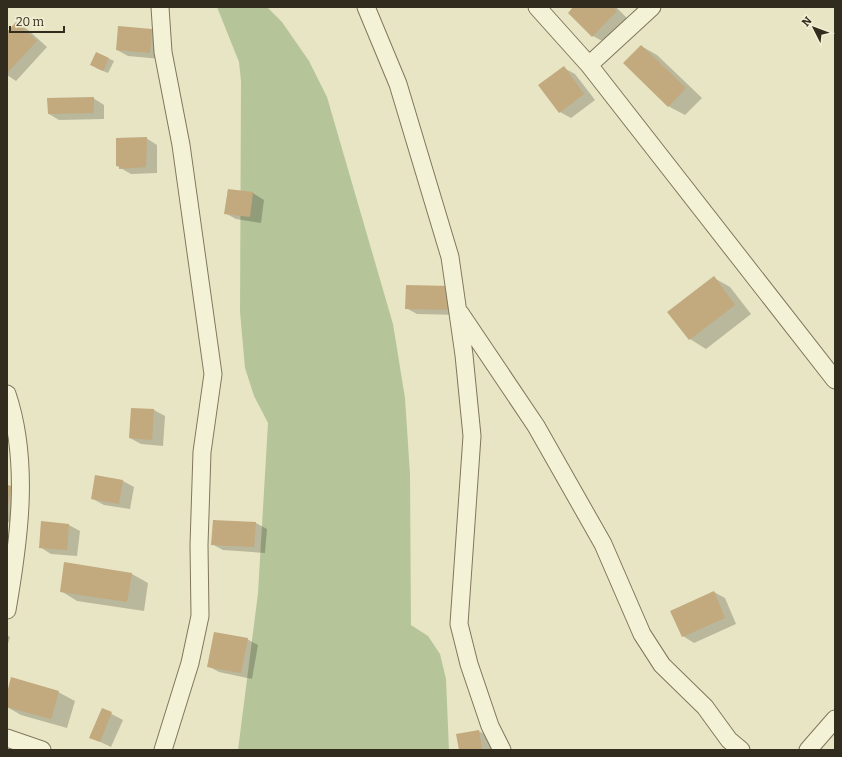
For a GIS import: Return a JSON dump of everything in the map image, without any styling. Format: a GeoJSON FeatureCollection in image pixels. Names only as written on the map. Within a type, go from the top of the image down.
{"type":"FeatureCollection","features":[{"type":"Feature","properties":{"kind":"street"},"geometry":{"type":"LineString","coordinates":[[160,7],[163,52],[181,145],[213,374],[202,452],[199,545],[200,616],[190,664],[164,750]]}},
{"type":"Feature","properties":{"kind":"street"},"geometry":{"type":"LineString","coordinates":[[366,7],[398,84],[450,257],[464,355],[472,436],[459,624],[469,664],[490,726],[502,750]]}},
{"type":"Feature","properties":{"kind":"street"},"geometry":{"type":"LineString","coordinates":[[537,7],[589,65],[835,380]]}},
{"type":"Feature","properties":{"kind":"street"},"geometry":{"type":"LineString","coordinates":[[589,65],[652,7]]}},
{"type":"Feature","properties":{"kind":"street"},"geometry":{"type":"LineString","coordinates":[[457,308],[536,426],[548,447],[603,544],[642,634],[662,665],[705,706],[729,740],[741,750]]}},
{"type":"Feature","properties":{"kind":"street"},"geometry":{"type":"LineString","coordinates":[[7,394],[19,451],[19,523],[16,556],[7,610]]}},
{"type":"Feature","properties":{"kind":"street"},"geometry":{"type":"LineString","coordinates":[[808,750],[835,719]]}},
{"type":"Feature","properties":{"kind":"street"},"geometry":{"type":"LineString","coordinates":[[7,738],[42,750]]}},
{"type":"Feature","properties":{"kind":"green space"},"geometry":{"type":"Polygon","coordinates":[[[217,7],[267,7],[282,22],[309,61],[327,97],[393,324],[405,398],[410,474],[411,625],[428,636],[440,654],[446,679],[449,750],[238,750],[258,593],[268,423],[254,396],[245,368],[240,312],[241,81],[239,62],[217,7]]]}},
{"type":"Feature","properties":{"kind":"building"},"geometry":{"type":"Polygon","coordinates":[[[573,7],[613,7],[617,11],[592,37],[568,13],[573,7]]]}},
{"type":"Feature","properties":{"kind":"building"},"geometry":{"type":"Polygon","coordinates":[[[16,22],[37,41],[7,73],[7,32],[16,22]]]}},
{"type":"Feature","properties":{"kind":"building"},"geometry":{"type":"Polygon","coordinates":[[[118,26],[152,29],[150,53],[116,50],[118,26]]]}},
{"type":"Feature","properties":{"kind":"building"},"geometry":{"type":"Polygon","coordinates":[[[641,45],[686,88],[668,107],[623,63],[641,45]]]}},
{"type":"Feature","properties":{"kind":"building"},"geometry":{"type":"Polygon","coordinates":[[[96,52],[109,58],[103,71],[90,65],[96,52]]]}},
{"type":"Feature","properties":{"kind":"building"},"geometry":{"type":"Polygon","coordinates":[[[564,66],[584,94],[559,113],[538,85],[564,66]]]}},
{"type":"Feature","properties":{"kind":"building"},"geometry":{"type":"Polygon","coordinates":[[[94,97],[94,113],[48,114],[47,98],[94,97]]]}},
{"type":"Feature","properties":{"kind":"building"},"geometry":{"type":"Polygon","coordinates":[[[147,137],[146,167],[119,169],[119,166],[116,166],[116,138],[147,137]]]}},
{"type":"Feature","properties":{"kind":"building"},"geometry":{"type":"Polygon","coordinates":[[[228,189],[253,192],[250,217],[224,214],[228,189]]]}},
{"type":"Feature","properties":{"kind":"building"},"geometry":{"type":"Polygon","coordinates":[[[714,276],[735,305],[689,340],[667,312],[714,276]]]}},
{"type":"Feature","properties":{"kind":"building"},"geometry":{"type":"Polygon","coordinates":[[[406,285],[451,286],[451,310],[405,309],[406,285]]]}},
{"type":"Feature","properties":{"kind":"building"},"geometry":{"type":"Polygon","coordinates":[[[131,408],[154,409],[152,440],[129,438],[131,408]]]}},
{"type":"Feature","properties":{"kind":"building"},"geometry":{"type":"Polygon","coordinates":[[[95,475],[123,480],[119,504],[91,499],[95,475]]]}},
{"type":"Feature","properties":{"kind":"building"},"geometry":{"type":"Polygon","coordinates":[[[7,485],[12,486],[8,505],[7,505],[7,485]]]}},
{"type":"Feature","properties":{"kind":"building"},"geometry":{"type":"Polygon","coordinates":[[[213,520],[256,522],[254,547],[211,545],[213,520]]]}},
{"type":"Feature","properties":{"kind":"building"},"geometry":{"type":"Polygon","coordinates":[[[41,521],[69,524],[67,550],[39,548],[41,521]]]}},
{"type":"Feature","properties":{"kind":"building"},"geometry":{"type":"Polygon","coordinates":[[[64,562],[132,573],[127,602],[60,592],[64,562]]]}},
{"type":"Feature","properties":{"kind":"building"},"geometry":{"type":"Polygon","coordinates":[[[714,591],[725,618],[682,637],[670,611],[714,591]]]}},
{"type":"Feature","properties":{"kind":"building"},"geometry":{"type":"Polygon","coordinates":[[[214,632],[248,638],[241,673],[207,667],[214,632]]]}},
{"type":"Feature","properties":{"kind":"building"},"geometry":{"type":"Polygon","coordinates":[[[11,677],[59,691],[51,719],[7,707],[7,693],[11,677]]]}},
{"type":"Feature","properties":{"kind":"building"},"geometry":{"type":"Polygon","coordinates":[[[102,708],[112,712],[100,742],[89,738],[102,708]]]}},
{"type":"Feature","properties":{"kind":"building"},"geometry":{"type":"Polygon","coordinates":[[[479,730],[482,750],[459,750],[456,734],[479,730]]]}}]}
